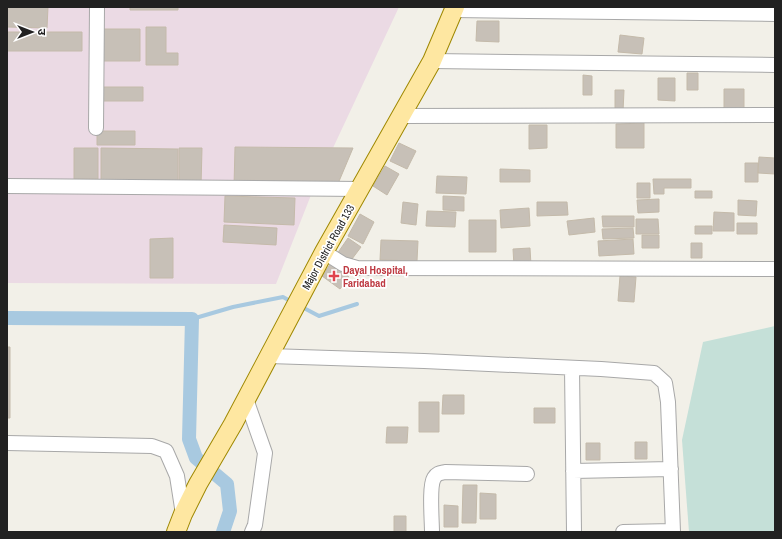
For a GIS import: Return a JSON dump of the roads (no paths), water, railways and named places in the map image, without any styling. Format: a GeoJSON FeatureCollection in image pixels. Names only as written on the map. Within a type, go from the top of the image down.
{"type":"FeatureCollection","features":[{"type":"Feature","properties":{"kind":"main road","name":"Major District Road 133"},"geometry":{"type":"LineString","coordinates":[[176,532],[198,484],[233,424],[324,252],[432,61],[454,9]]}},
{"type":"Feature","properties":{"kind":"street"},"geometry":{"type":"LineString","coordinates":[[96,128],[97,7]]}},
{"type":"Feature","properties":{"kind":"street"},"geometry":{"type":"LineString","coordinates":[[454,9],[775,14]]}},
{"type":"Feature","properties":{"kind":"street"},"geometry":{"type":"LineString","coordinates":[[432,61],[775,65]]}},
{"type":"Feature","properties":{"kind":"street"},"geometry":{"type":"LineString","coordinates":[[401,116],[775,115]]}},
{"type":"Feature","properties":{"kind":"street"},"geometry":{"type":"LineString","coordinates":[[7,186],[360,189]]}},
{"type":"Feature","properties":{"kind":"street"},"geometry":{"type":"LineString","coordinates":[[324,252],[343,264],[357,268],[775,269]]}},
{"type":"Feature","properties":{"kind":"street"},"geometry":{"type":"LineString","coordinates":[[269,356],[417,361],[654,373],[665,383],[668,402],[673,531],[623,532]]}},
{"type":"Feature","properties":{"kind":"street"},"geometry":{"type":"LineString","coordinates":[[572,368],[574,532]]}},
{"type":"Feature","properties":{"kind":"street"},"geometry":{"type":"LineString","coordinates":[[246,399],[265,453],[255,525],[252,532]]}},
{"type":"Feature","properties":{"kind":"street"},"geometry":{"type":"LineString","coordinates":[[7,443],[152,446],[166,451],[177,476],[183,514]]}},
{"type":"Feature","properties":{"kind":"street"},"geometry":{"type":"LineString","coordinates":[[574,471],[671,469]]}},
{"type":"Feature","properties":{"kind":"street"},"geometry":{"type":"LineString","coordinates":[[432,532],[433,478],[438,473],[527,474]]}},
{"type":"Feature","properties":{"kind":"waterway"},"geometry":{"type":"LineString","coordinates":[[192,319],[233,307],[283,297],[292,302]]}},
{"type":"Feature","properties":{"kind":"waterway"},"geometry":{"type":"LineString","coordinates":[[300,306],[319,316],[357,304]]}},
{"type":"Feature","properties":{"kind":"waterway"},"geometry":{"type":"LineString","coordinates":[[7,318],[192,319],[189,439],[196,458],[227,484],[230,511],[223,532]]}},
{"type":"Feature","properties":{"kind":"place","name":"Dayal Hospital, Faridabad"},"geometry":{"type":"Point","coordinates":[334,276]}}]}
